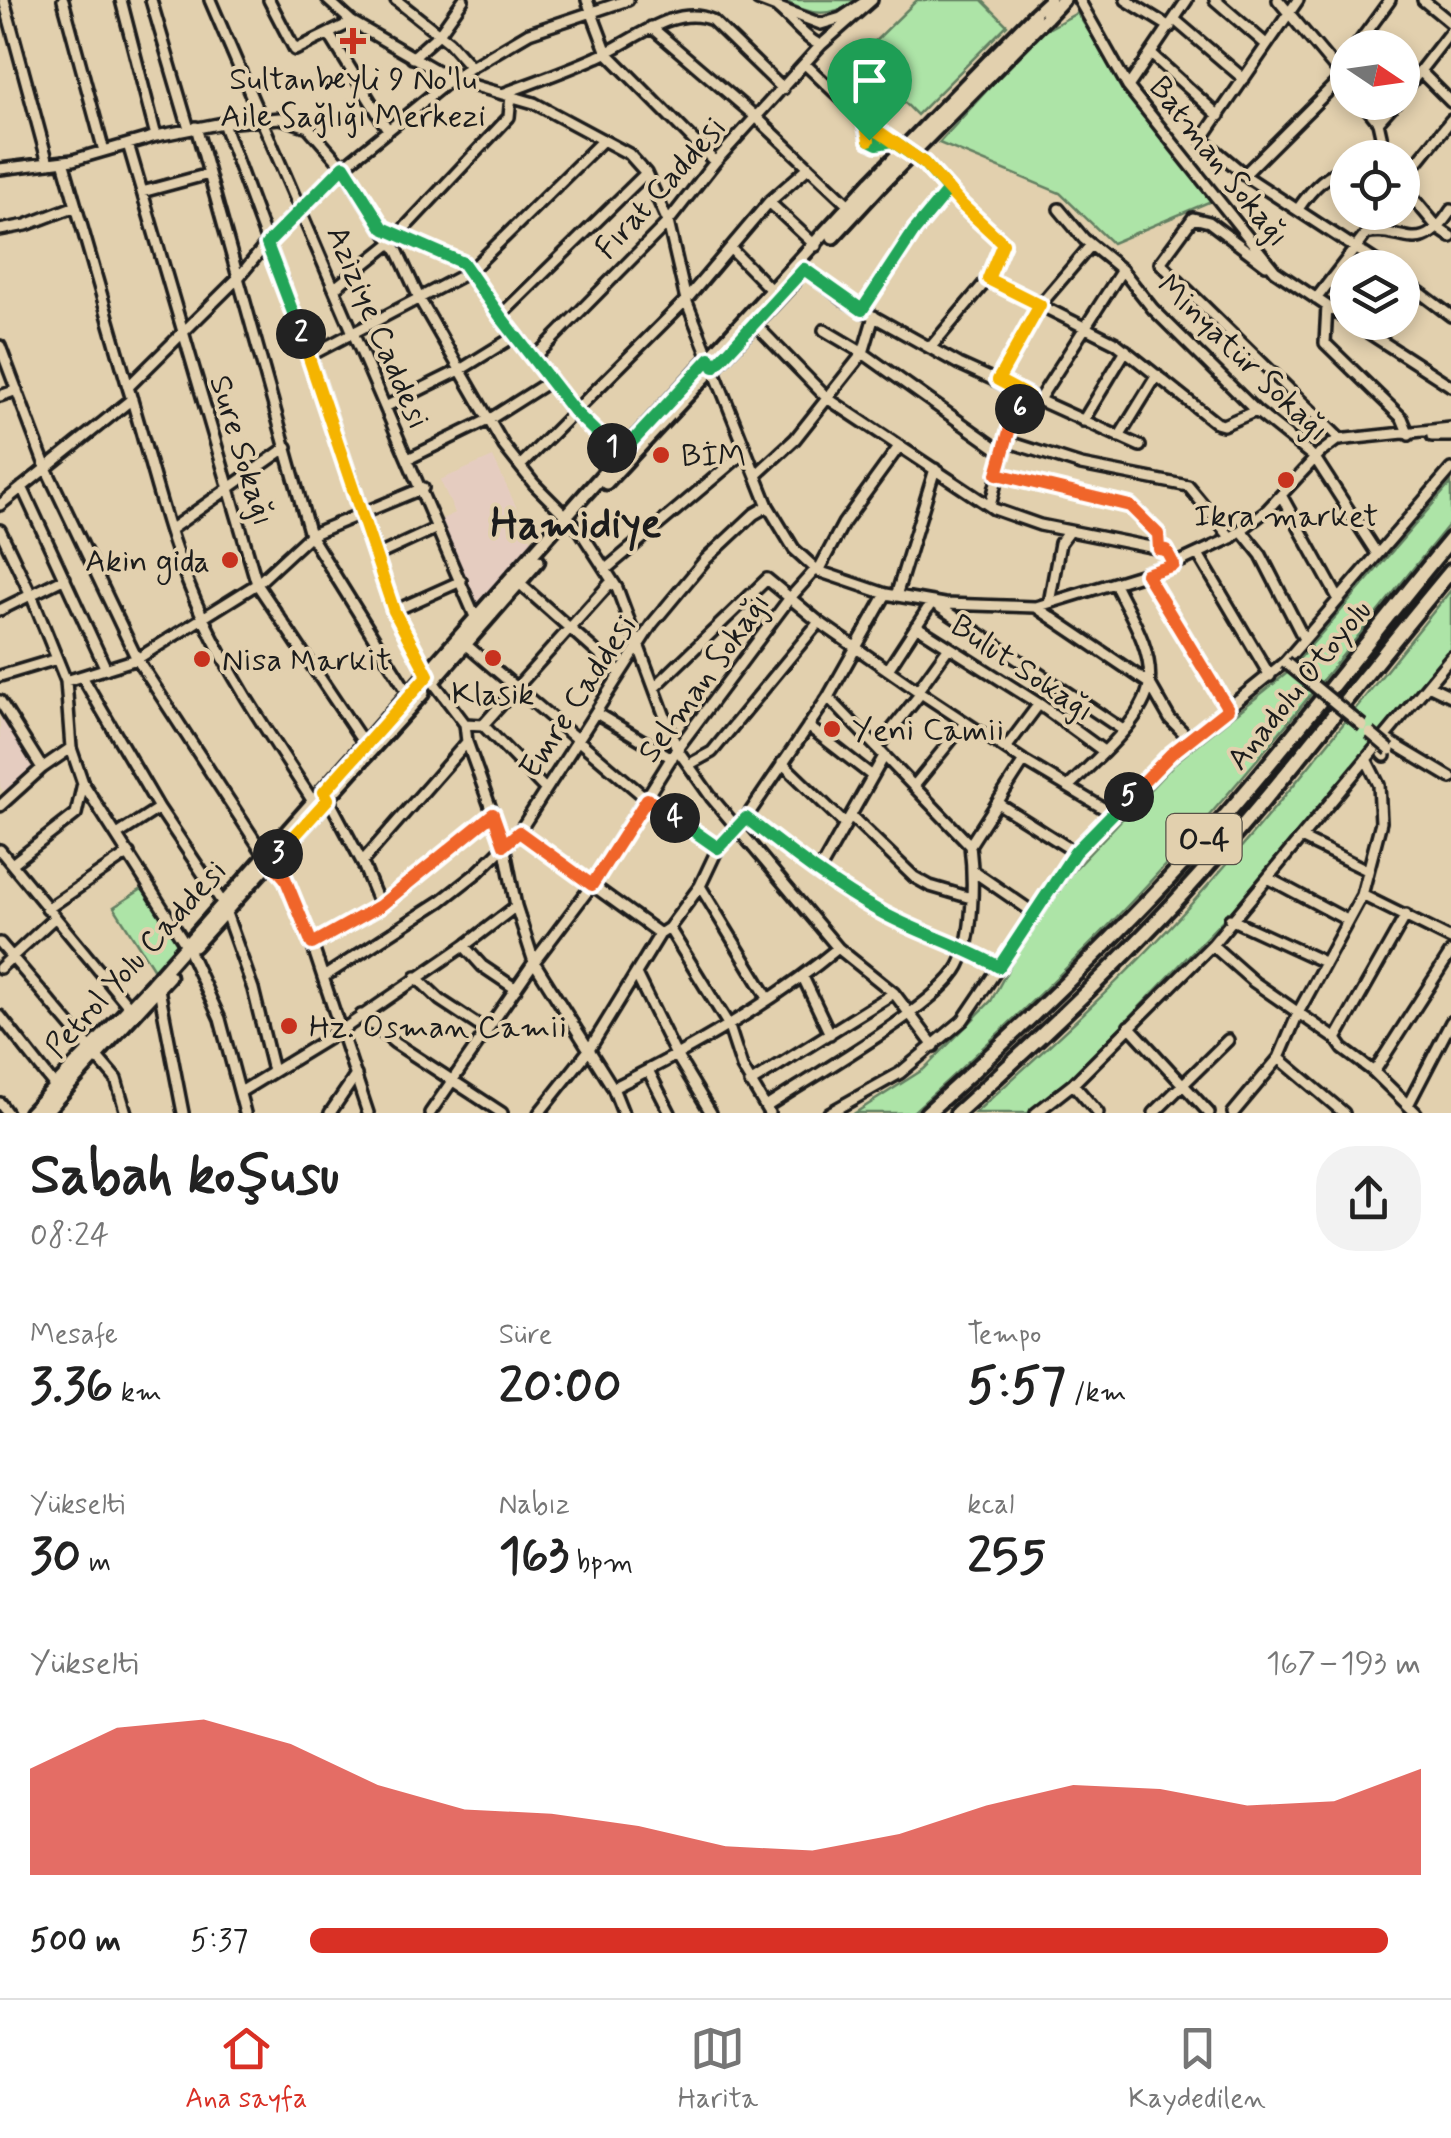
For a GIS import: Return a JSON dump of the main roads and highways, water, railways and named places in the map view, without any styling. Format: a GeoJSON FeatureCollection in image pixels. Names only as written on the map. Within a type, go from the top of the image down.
{"type":"FeatureCollection","features":[{"type":"Feature","properties":{"kind":"highway","name":"Anadolu Otoyolu"},"geometry":{"type":"LineString","coordinates":[[927,1113],[1064,987],[1191,854],[1451,539]]}},
{"type":"Feature","properties":{"kind":"highway","name":"Anadolu Otoyolu"},"geometry":{"type":"LineString","coordinates":[[957,1113],[1044,1034],[1188,888],[1309,748],[1451,571]]}},
{"type":"Feature","properties":{"kind":"main road","name":"Petrol Yolu Caddesi"},"geometry":{"type":"LineString","coordinates":[[268,859],[326,795],[365,744],[466,644],[619,456],[754,323],[876,184],[1053,2]]}},
{"type":"Feature","properties":{"kind":"main road","name":"Petrol Yolu Caddesi"},"geometry":{"type":"LineString","coordinates":[[44,1113],[430,678],[476,618],[850,206],[876,184]]}},
{"type":"Feature","properties":{"kind":"main road","name":"Petrol Yolu Caddesi"},"geometry":{"type":"LineString","coordinates":[[94,1053],[130,1008],[155,986]]}},
{"type":"Feature","properties":{"kind":"main road","name":"Petrol Yolu Caddesi"},"geometry":{"type":"LineString","coordinates":[[30,1113],[54,1098]]}},
{"type":"Feature","properties":{"kind":"place","name":"Sultanbeyli 9 No'lu Aile Sağlığı Merkezi"},"geometry":{"type":"Point","coordinates":[353,41]}},
{"type":"Feature","properties":{"kind":"place","name":"BİM"},"geometry":{"type":"Point","coordinates":[661,455]}},
{"type":"Feature","properties":{"kind":"place","name":"Ikra market"},"geometry":{"type":"Point","coordinates":[1286,480]}},
{"type":"Feature","properties":{"kind":"place","name":"Akin gida"},"geometry":{"type":"Point","coordinates":[230,560]}},
{"type":"Feature","properties":{"kind":"place","name":"Klasik"},"geometry":{"type":"Point","coordinates":[493,658]}},
{"type":"Feature","properties":{"kind":"place","name":"Nisa Markit"},"geometry":{"type":"Point","coordinates":[202,659]}},
{"type":"Feature","properties":{"kind":"place","name":"Yeni Camii"},"geometry":{"type":"Point","coordinates":[832,729]}},
{"type":"Feature","properties":{"kind":"place","name":"Hz. Osman Camii"},"geometry":{"type":"Point","coordinates":[289,1026]}},
{"type":"Feature","properties":{"kind":"district","name":"Hamidiye"},"geometry":{"type":"Point","coordinates":[576,522]}}]}
